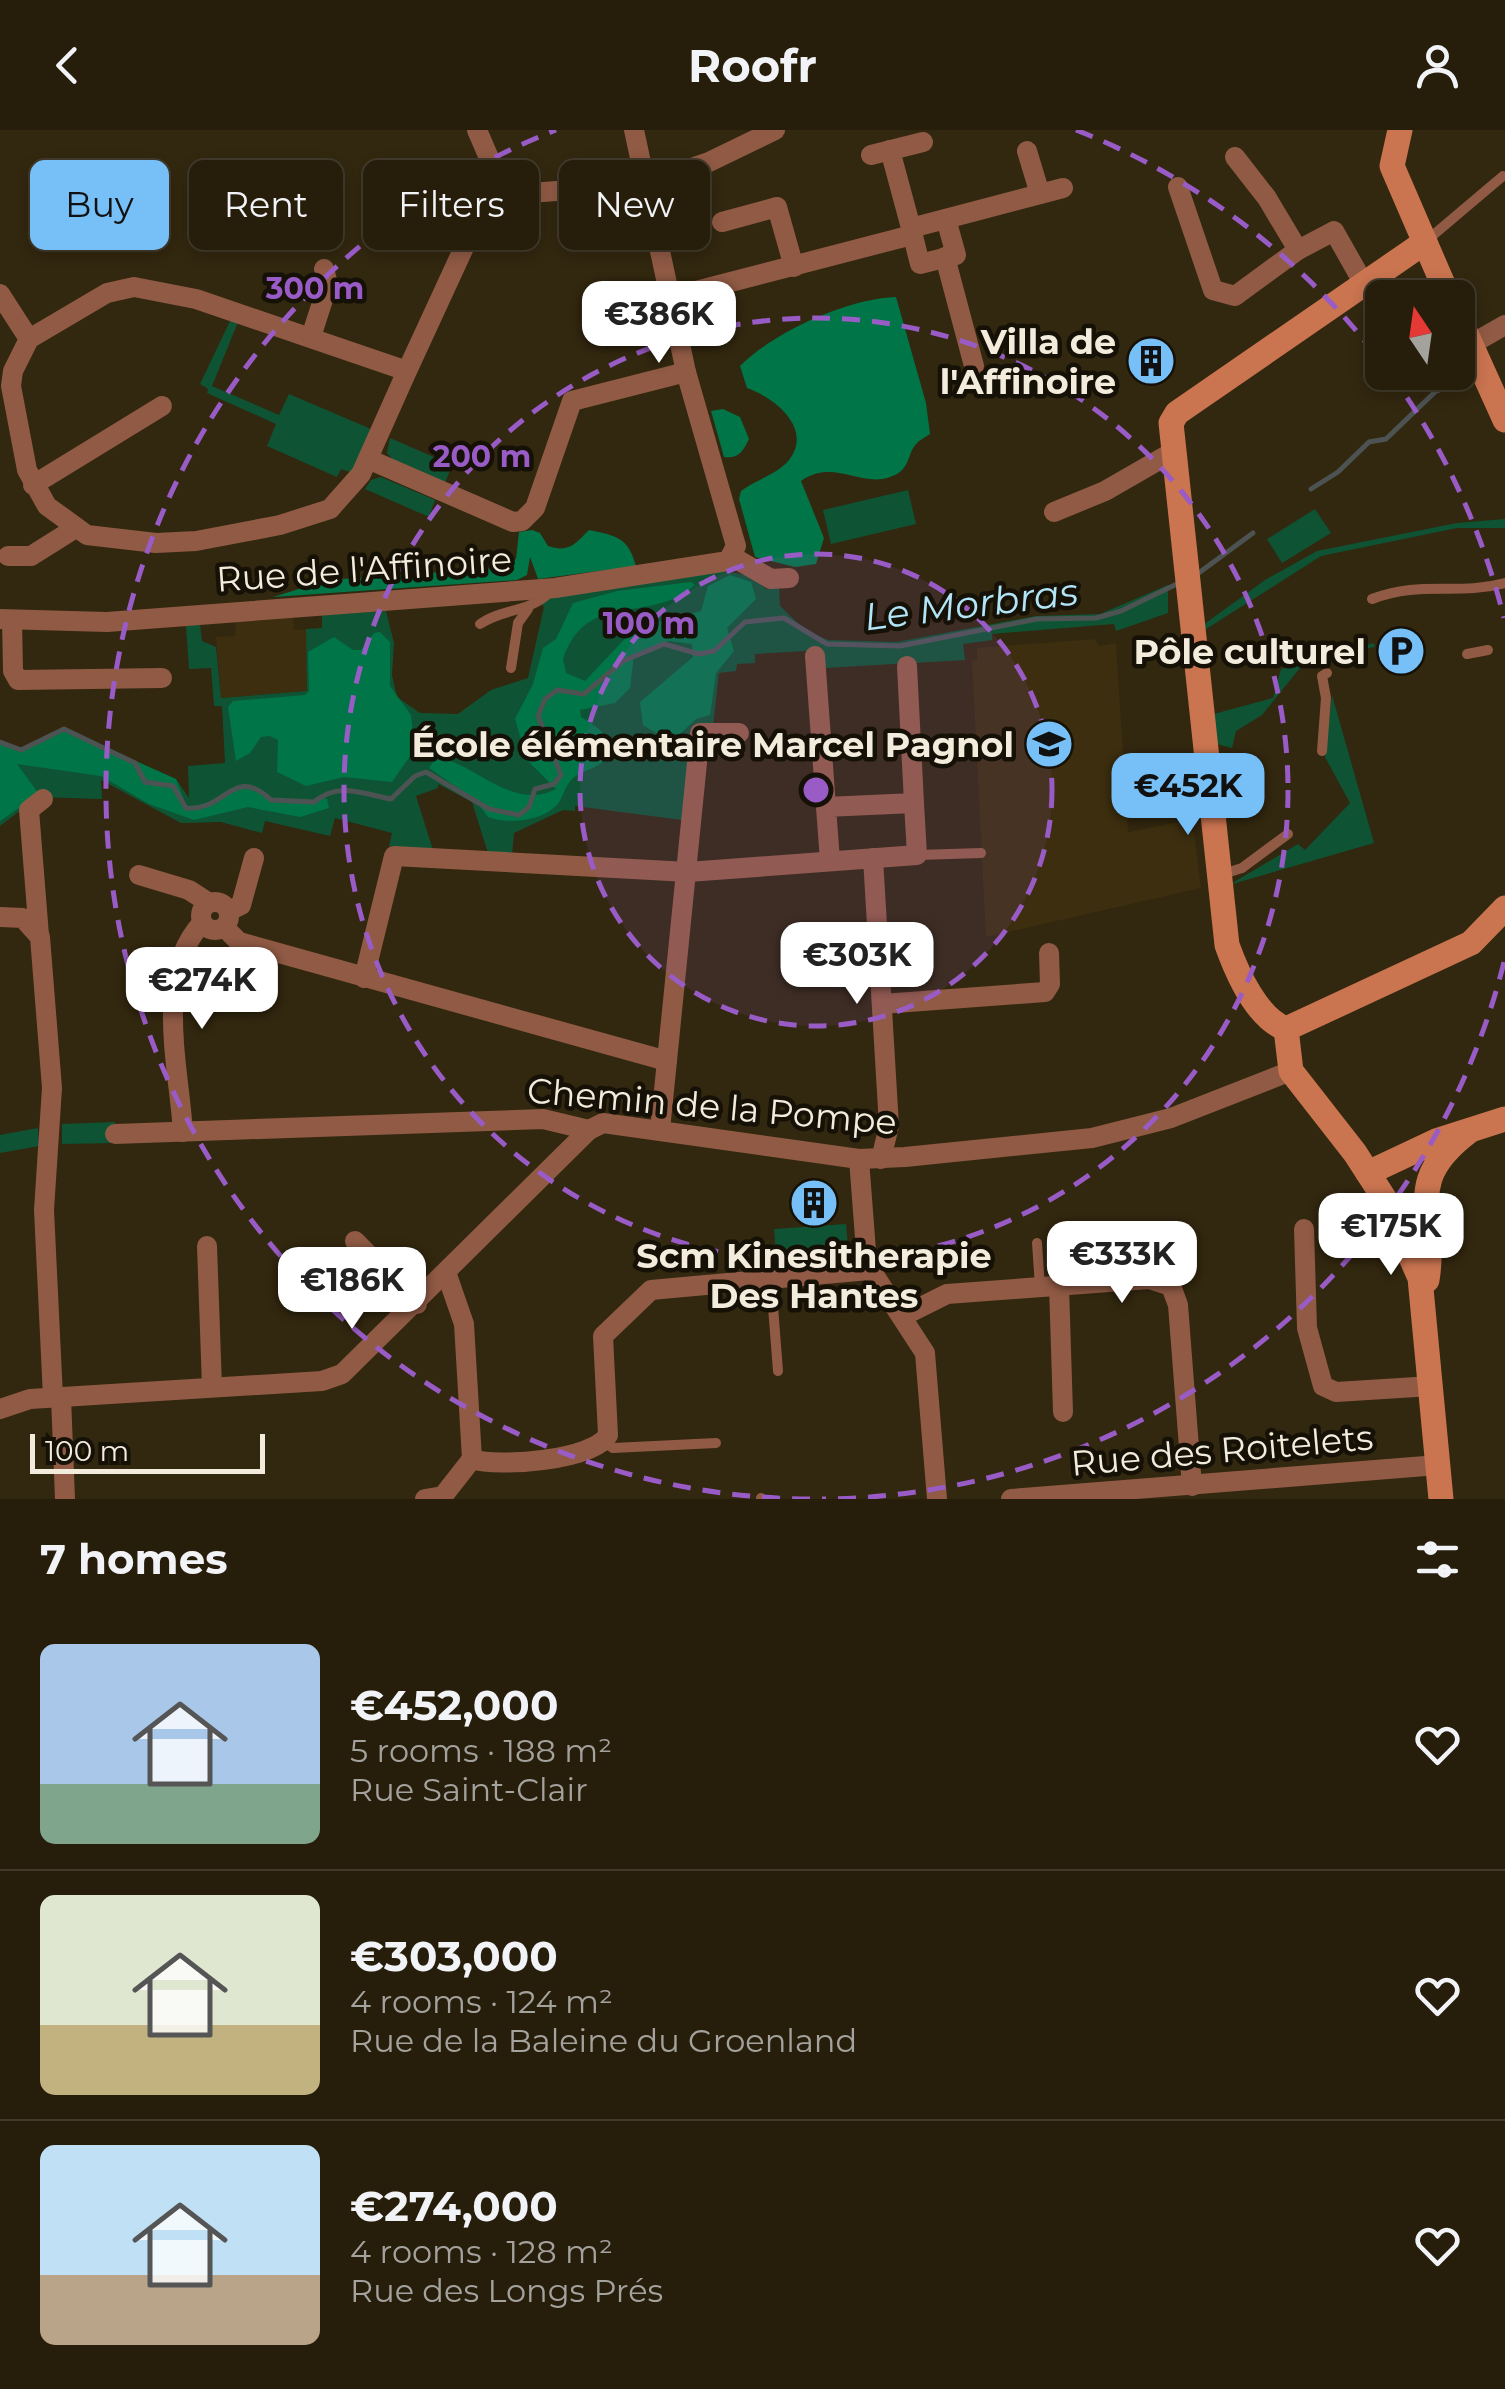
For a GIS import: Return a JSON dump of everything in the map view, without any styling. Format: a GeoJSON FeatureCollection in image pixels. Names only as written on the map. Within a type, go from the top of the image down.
{"type":"FeatureCollection","features":[{"type":"Feature","properties":{"kind":"street"},"geometry":{"type":"LineString","coordinates":[[477,130],[490,160]]}},
{"type":"Feature","properties":{"kind":"street"},"geometry":{"type":"LineString","coordinates":[[634,130],[641,160]]}},
{"type":"Feature","properties":{"kind":"street"},"geometry":{"type":"LineString","coordinates":[[710,162],[774,130]]}},
{"type":"Feature","properties":{"kind":"street"},"geometry":{"type":"LineString","coordinates":[[1400,130],[1392,166],[1441,280]]}},
{"type":"Feature","properties":{"kind":"street"},"geometry":{"type":"LineString","coordinates":[[923,142],[881,153],[920,264],[956,255],[946,219]]}},
{"type":"Feature","properties":{"kind":"street"},"geometry":{"type":"LineString","coordinates":[[1027,151],[1040,194]]}},
{"type":"Feature","properties":{"kind":"street"},"geometry":{"type":"LineString","coordinates":[[1235,157],[1267,198],[1298,250]]}},
{"type":"Feature","properties":{"kind":"street"},"geometry":{"type":"LineString","coordinates":[[669,298],[794,267],[946,219],[1062,188]]}},
{"type":"Feature","properties":{"kind":"street"},"geometry":{"type":"LineString","coordinates":[[1178,188],[1213,290],[1224,296],[1235,296],[1298,250],[1334,231],[1364,284]]}},
{"type":"Feature","properties":{"kind":"street"},"geometry":{"type":"LineString","coordinates":[[722,222],[777,207],[794,267]]}},
{"type":"Feature","properties":{"kind":"street"},"geometry":{"type":"LineString","coordinates":[[1424,1293],[1386,1202],[1291,1071],[1286,1029],[1266,1014],[1232,960],[1171,453],[1171,423],[1177,413],[1425,242]]}},
{"type":"Feature","properties":{"kind":"street"},"geometry":{"type":"LineString","coordinates":[[406,371],[196,299],[134,287],[107,292],[30,339],[18,357],[11,386],[33,485],[47,506],[74,529],[99,539],[156,543],[196,541],[310,519],[347,496],[368,459],[463,250]]}},
{"type":"Feature","properties":{"kind":"street"},"geometry":{"type":"LineString","coordinates":[[659,250],[686,372],[736,546],[732,558],[771,579],[789,578]]}},
{"type":"Feature","properties":{"kind":"street"},"geometry":{"type":"LineString","coordinates":[[945,258],[974,366]]}},
{"type":"Feature","properties":{"kind":"street"},"geometry":{"type":"LineString","coordinates":[[311,337],[328,284],[324,268]]}},
{"type":"Feature","properties":{"kind":"street"},"geometry":{"type":"LineString","coordinates":[[0,294],[30,339]]}},
{"type":"Feature","properties":{"kind":"street"},"geometry":{"type":"LineString","coordinates":[[1475,342],[1505,325]]}},
{"type":"Feature","properties":{"kind":"street"},"geometry":{"type":"LineString","coordinates":[[1475,357],[1494,401]]}},
{"type":"Feature","properties":{"kind":"street"},"geometry":{"type":"LineString","coordinates":[[368,459],[522,522],[535,508],[572,400],[686,372]]}},
{"type":"Feature","properties":{"kind":"street"},"geometry":{"type":"LineString","coordinates":[[33,485],[162,406]]}},
{"type":"Feature","properties":{"kind":"street"},"geometry":{"type":"LineString","coordinates":[[1054,512],[1104,491],[1171,453]]}},
{"type":"Feature","properties":{"kind":"street"},"geometry":{"type":"LineString","coordinates":[[8,556],[31,556],[74,529]]}},
{"type":"Feature","properties":{"kind":"street","name":"Rue de l'Affinoire"},"geometry":{"type":"LineString","coordinates":[[6,619],[107,622],[555,588],[711,566],[732,558]]}},
{"type":"Feature","properties":{"kind":"street"},"geometry":{"type":"LineString","coordinates":[[6,619],[13,671],[18,680],[162,678]]}},
{"type":"Feature","properties":{"kind":"street"},"geometry":{"type":"LineString","coordinates":[[815,656],[830,861]]}},
{"type":"Feature","properties":{"kind":"street"},"geometry":{"type":"LineString","coordinates":[[364,978],[394,856],[688,872],[917,855],[908,666]]}},
{"type":"Feature","properties":{"kind":"street"},"geometry":{"type":"LineString","coordinates":[[660,1130],[700,734],[738,733]]}},
{"type":"Feature","properties":{"kind":"street"},"geometry":{"type":"LineString","coordinates":[[44,799],[28,810],[52,1088],[44,1210],[65,1499]]}},
{"type":"Feature","properties":{"kind":"street"},"geometry":{"type":"LineString","coordinates":[[826,808],[914,802]]}},
{"type":"Feature","properties":{"kind":"street"},"geometry":{"type":"LineString","coordinates":[[183,1132],[174,986],[184,942],[216,916],[241,904],[254,858]]}},
{"type":"Feature","properties":{"kind":"street"},"geometry":{"type":"LineString","coordinates":[[873,858],[889,1126],[881,1159]]}},
{"type":"Feature","properties":{"kind":"street"},"geometry":{"type":"LineString","coordinates":[[139,876],[189,890],[239,942],[667,1061]]}},
{"type":"Feature","properties":{"kind":"street"},"geometry":{"type":"LineString","coordinates":[[1286,1029],[1471,943],[1505,908]]}},
{"type":"Feature","properties":{"kind":"street"},"geometry":{"type":"LineString","coordinates":[[0,917],[23,918],[40,937]]}},
{"type":"Feature","properties":{"kind":"street"},"geometry":{"type":"LineString","coordinates":[[882,1004],[1045,992],[1050,984],[1049,954]]}},
{"type":"Feature","properties":{"kind":"street","name":"Chemin de la Pompe"},"geometry":{"type":"LineString","coordinates":[[115,1134],[543,1118],[589,1130],[614,1122],[760,1139],[859,1159],[881,1159],[1092,1138],[1171,1118],[1291,1071]]}},
{"type":"Feature","properties":{"kind":"street"},"geometry":{"type":"LineString","coordinates":[[1368,1173],[1436,1141],[1505,1119]]}},
{"type":"Feature","properties":{"kind":"street"},"geometry":{"type":"LineString","coordinates":[[0,1409],[20,1400],[333,1378],[354,1365],[447,1275],[589,1130]]}},
{"type":"Feature","properties":{"kind":"street"},"geometry":{"type":"LineString","coordinates":[[1386,1202],[1413,1192],[1441,1156],[1468,1132]]}},
{"type":"Feature","properties":{"kind":"street"},"geometry":{"type":"LineString","coordinates":[[859,1159],[869,1270],[924,1352],[939,1418],[937,1499]]}},
{"type":"Feature","properties":{"kind":"street"},"geometry":{"type":"LineString","coordinates":[[1426,1180],[1428,1269],[1424,1293],[1442,1499]]}},
{"type":"Feature","properties":{"kind":"street"},"geometry":{"type":"LineString","coordinates":[[1304,1229],[1307,1328],[1323,1386],[1336,1392],[1432,1386]]}},
{"type":"Feature","properties":{"kind":"street"},"geometry":{"type":"LineString","coordinates":[[355,1241],[417,1304]]}},
{"type":"Feature","properties":{"kind":"street"},"geometry":{"type":"LineString","coordinates":[[207,1246],[212,1387]]}},
{"type":"Feature","properties":{"kind":"street"},"geometry":{"type":"LineString","coordinates":[[472,1458],[498,1464],[586,1452],[604,1442],[608,1435],[602,1336],[651,1290],[869,1270]]}},
{"type":"Feature","properties":{"kind":"street"},"geometry":{"type":"LineString","coordinates":[[425,1499],[443,1496],[472,1458],[464,1324],[447,1275]]}},
{"type":"Feature","properties":{"kind":"street"},"geometry":{"type":"LineString","coordinates":[[903,1316],[942,1295],[1148,1279],[1171,1286],[1178,1305],[1192,1486]]}},
{"type":"Feature","properties":{"kind":"street"},"geometry":{"type":"LineString","coordinates":[[1049,1287],[1063,1412]]}},
{"type":"Feature","properties":{"kind":"street","name":"Rue des Roitelets"},"geometry":{"type":"LineString","coordinates":[[1010,1499],[1144,1495],[1192,1486],[1349,1480],[1438,1465]]}},
{"type":"Feature","properties":{"kind":"lane"},"geometry":{"type":"LineString","coordinates":[[1425,242],[1503,176]]}},
{"type":"Feature","properties":{"kind":"lane"},"geometry":{"type":"LineString","coordinates":[[1372,599],[1402,587],[1466,590],[1505,582]]}},
{"type":"Feature","properties":{"kind":"lane"},"geometry":{"type":"LineString","coordinates":[[511,668],[518,624],[528,609],[555,588]]}},
{"type":"Feature","properties":{"kind":"lane"},"geometry":{"type":"LineString","coordinates":[[480,624],[491,616],[528,609]]}},
{"type":"Feature","properties":{"kind":"lane"},"geometry":{"type":"LineString","coordinates":[[1467,654],[1488,650]]}},
{"type":"Feature","properties":{"kind":"lane"},"geometry":{"type":"LineString","coordinates":[[1322,751],[1326,698],[1322,676],[1327,674]]}},
{"type":"Feature","properties":{"kind":"lane"},"geometry":{"type":"LineString","coordinates":[[1220,876],[1242,868],[1288,834]]}},
{"type":"Feature","properties":{"kind":"lane"},"geometry":{"type":"LineString","coordinates":[[917,855],[982,853]]}},
{"type":"Feature","properties":{"kind":"lane"},"geometry":{"type":"LineString","coordinates":[[1038,1242],[1049,1287]]}},
{"type":"Feature","properties":{"kind":"lane"},"geometry":{"type":"LineString","coordinates":[[771,1281],[778,1370]]}},
{"type":"Feature","properties":{"kind":"lane"},"geometry":{"type":"LineString","coordinates":[[604,1442],[613,1448],[716,1442]]}},
{"type":"Feature","properties":{"kind":"shaded area"},"geometry":{"type":"Polygon","coordinates":[[[293,617],[294,630],[306,629],[308,691],[221,698],[216,637],[235,636],[236,621],[293,617]]]}},
{"type":"Feature","properties":{"kind":"shaded area"},"geometry":{"type":"Polygon","coordinates":[[[1095,639],[1099,646],[1116,643],[1128,832],[1184,821],[1187,833],[1194,832],[1201,888],[986,937],[972,661],[977,660],[977,648],[1095,639]]]}},
{"type":"Feature","properties":{"kind":"green space"},"geometry":{"type":"Polygon","coordinates":[[[896,297],[926,403],[930,434],[917,443],[904,468],[895,475],[872,479],[826,472],[801,481],[824,538],[816,564],[795,567],[755,557],[739,499],[741,491],[784,465],[797,437],[794,426],[778,406],[747,388],[740,366],[772,341],[812,319],[855,304],[896,297]]]}},
{"type":"Feature","properties":{"kind":"green space"},"geometry":{"type":"Polygon","coordinates":[[[231,319],[238,322],[212,386],[279,415],[289,394],[371,429],[353,473],[341,469],[337,477],[267,446],[276,424],[207,393],[208,389],[200,384],[231,319]]]}},
{"type":"Feature","properties":{"kind":"green space"},"geometry":{"type":"Polygon","coordinates":[[[723,409],[740,417],[749,439],[733,457],[724,457],[711,411],[723,409]]]}},
{"type":"Feature","properties":{"kind":"green space"},"geometry":{"type":"Polygon","coordinates":[[[390,438],[452,465],[445,483],[394,461],[387,453],[390,438]]]}},
{"type":"Feature","properties":{"kind":"green space"},"geometry":{"type":"Polygon","coordinates":[[[381,477],[435,500],[429,517],[365,489],[371,480],[381,477]]]}},
{"type":"Feature","properties":{"kind":"green space"},"geometry":{"type":"Polygon","coordinates":[[[908,490],[916,524],[831,544],[823,510],[908,490]]]}},
{"type":"Feature","properties":{"kind":"green space"},"geometry":{"type":"Polygon","coordinates":[[[1315,509],[1331,533],[1282,563],[1267,539],[1315,509]]]}},
{"type":"Feature","properties":{"kind":"green space"},"geometry":{"type":"Polygon","coordinates":[[[1505,519],[1505,528],[1457,528],[1321,556],[1203,631],[1203,625],[1265,580],[1317,551],[1457,523],[1505,519]]]}},
{"type":"Feature","properties":{"kind":"green space"},"geometry":{"type":"Polygon","coordinates":[[[589,530],[614,536],[625,543],[636,566],[538,579],[530,557],[527,575],[517,580],[273,597],[328,580],[498,568],[516,559],[519,532],[540,533],[548,546],[561,548],[575,543],[589,530]]]}},
{"type":"Feature","properties":{"kind":"green space"},"geometry":{"type":"Polygon","coordinates":[[[724,571],[752,576],[766,589],[779,586],[780,606],[805,630],[828,640],[897,642],[1036,616],[1100,614],[1168,585],[1168,613],[1116,631],[1114,624],[992,634],[992,640],[963,644],[965,660],[824,668],[823,656],[805,651],[755,654],[755,663],[737,664],[736,671],[719,673],[713,726],[682,820],[575,806],[575,811],[563,810],[514,833],[512,855],[488,853],[472,802],[438,784],[438,788],[416,796],[433,850],[389,846],[392,833],[335,818],[330,836],[265,821],[262,833],[221,822],[181,823],[101,780],[102,799],[38,797],[0,826],[0,742],[21,750],[64,729],[176,779],[189,798],[188,766],[225,763],[222,706],[214,706],[211,668],[189,669],[186,626],[200,624],[202,641],[216,647],[221,698],[307,691],[306,629],[322,628],[322,615],[386,611],[394,643],[392,675],[397,697],[420,713],[458,714],[491,690],[528,678],[544,607],[536,598],[724,571]]]}},
{"type":"Feature","properties":{"kind":"green space"},"geometry":{"type":"Polygon","coordinates":[[[730,575],[751,582],[756,599],[727,628],[734,651],[716,673],[710,715],[696,719],[680,734],[656,733],[643,725],[640,702],[693,657],[692,644],[669,641],[634,654],[630,688],[615,703],[580,710],[581,717],[606,736],[610,749],[600,764],[572,779],[549,811],[523,820],[488,817],[475,800],[429,768],[436,757],[524,795],[556,789],[527,760],[515,719],[533,684],[543,648],[556,639],[573,603],[617,591],[691,582],[695,585],[658,604],[603,615],[588,623],[574,637],[563,659],[566,673],[585,681],[635,628],[701,611],[708,586],[730,575]]]}},
{"type":"Feature","properties":{"kind":"green space"},"geometry":{"type":"Polygon","coordinates":[[[380,632],[390,642],[390,686],[411,715],[415,749],[392,782],[344,777],[306,786],[277,772],[278,740],[270,736],[261,737],[250,753],[236,761],[228,707],[233,701],[305,695],[309,691],[308,652],[334,637],[353,650],[361,650],[374,633],[380,632]]]}},
{"type":"Feature","properties":{"kind":"green space"},"geometry":{"type":"Polygon","coordinates":[[[1374,643],[1375,647],[1346,652],[1346,658],[1300,668],[1262,715],[1236,731],[1232,748],[1217,744],[1210,715],[1273,698],[1281,669],[1374,643]]]}},
{"type":"Feature","properties":{"kind":"green space"},"geometry":{"type":"Polygon","coordinates":[[[1332,695],[1374,843],[1229,885],[1298,844],[1305,850],[1350,803],[1325,757],[1332,695]]]}},
{"type":"Feature","properties":{"kind":"green space"},"geometry":{"type":"Polygon","coordinates":[[[64,729],[176,779],[187,808],[200,807],[247,787],[271,800],[314,801],[320,797],[327,799],[329,808],[300,817],[248,807],[194,820],[149,804],[101,776],[17,764],[39,794],[0,821],[0,742],[21,750],[64,729]]]}},
{"type":"Feature","properties":{"kind":"green space"},"geometry":{"type":"Polygon","coordinates":[[[115,1122],[116,1143],[62,1144],[62,1124],[115,1122]]]}},
{"type":"Feature","properties":{"kind":"green space"},"geometry":{"type":"Polygon","coordinates":[[[38,1128],[39,1146],[0,1153],[0,1135],[38,1128]]]}},
{"type":"Feature","properties":{"kind":"green space"},"geometry":{"type":"Polygon","coordinates":[[[846,1224],[848,1246],[836,1266],[777,1270],[774,1229],[846,1224]]]}},
{"type":"Feature","properties":{"kind":"waterway","name":"Le Morbras"},"geometry":{"type":"LineString","coordinates":[[1311,489],[1338,472],[1369,442],[1386,439],[1436,391],[1479,377]]}},
{"type":"Feature","properties":{"kind":"waterway","name":"Le Morbras"},"geometry":{"type":"LineString","coordinates":[[1196,575],[1253,533]]}},
{"type":"Feature","properties":{"kind":"waterway","name":"Le Morbras"},"geometry":{"type":"LineString","coordinates":[[0,742],[21,750],[64,729],[135,763],[145,782],[173,786],[186,808],[200,807],[247,787],[271,800],[314,802],[342,791],[391,799],[415,776],[426,772],[489,809],[519,815],[529,807],[535,789],[554,784],[561,775],[538,716],[545,699],[557,690],[584,694],[623,661],[664,644],[699,654],[714,651],[745,622],[784,618],[827,644],[900,646],[1037,619],[1096,618],[1121,611],[1181,582]]}},
{"type":"Feature","properties":{"kind":"place","name":"Villa de l'Affinoire"},"geometry":{"type":"Point","coordinates":[1151,361]}},
{"type":"Feature","properties":{"kind":"place","name":"Pôle culturel"},"geometry":{"type":"Point","coordinates":[1401,651]}},
{"type":"Feature","properties":{"kind":"place","name":"École élémentaire Marcel Pagnol"},"geometry":{"type":"Point","coordinates":[1049,744]}},
{"type":"Feature","properties":{"kind":"place","name":"Scm Kinesitherapie Des Hantes"},"geometry":{"type":"Point","coordinates":[814,1203]}}]}
